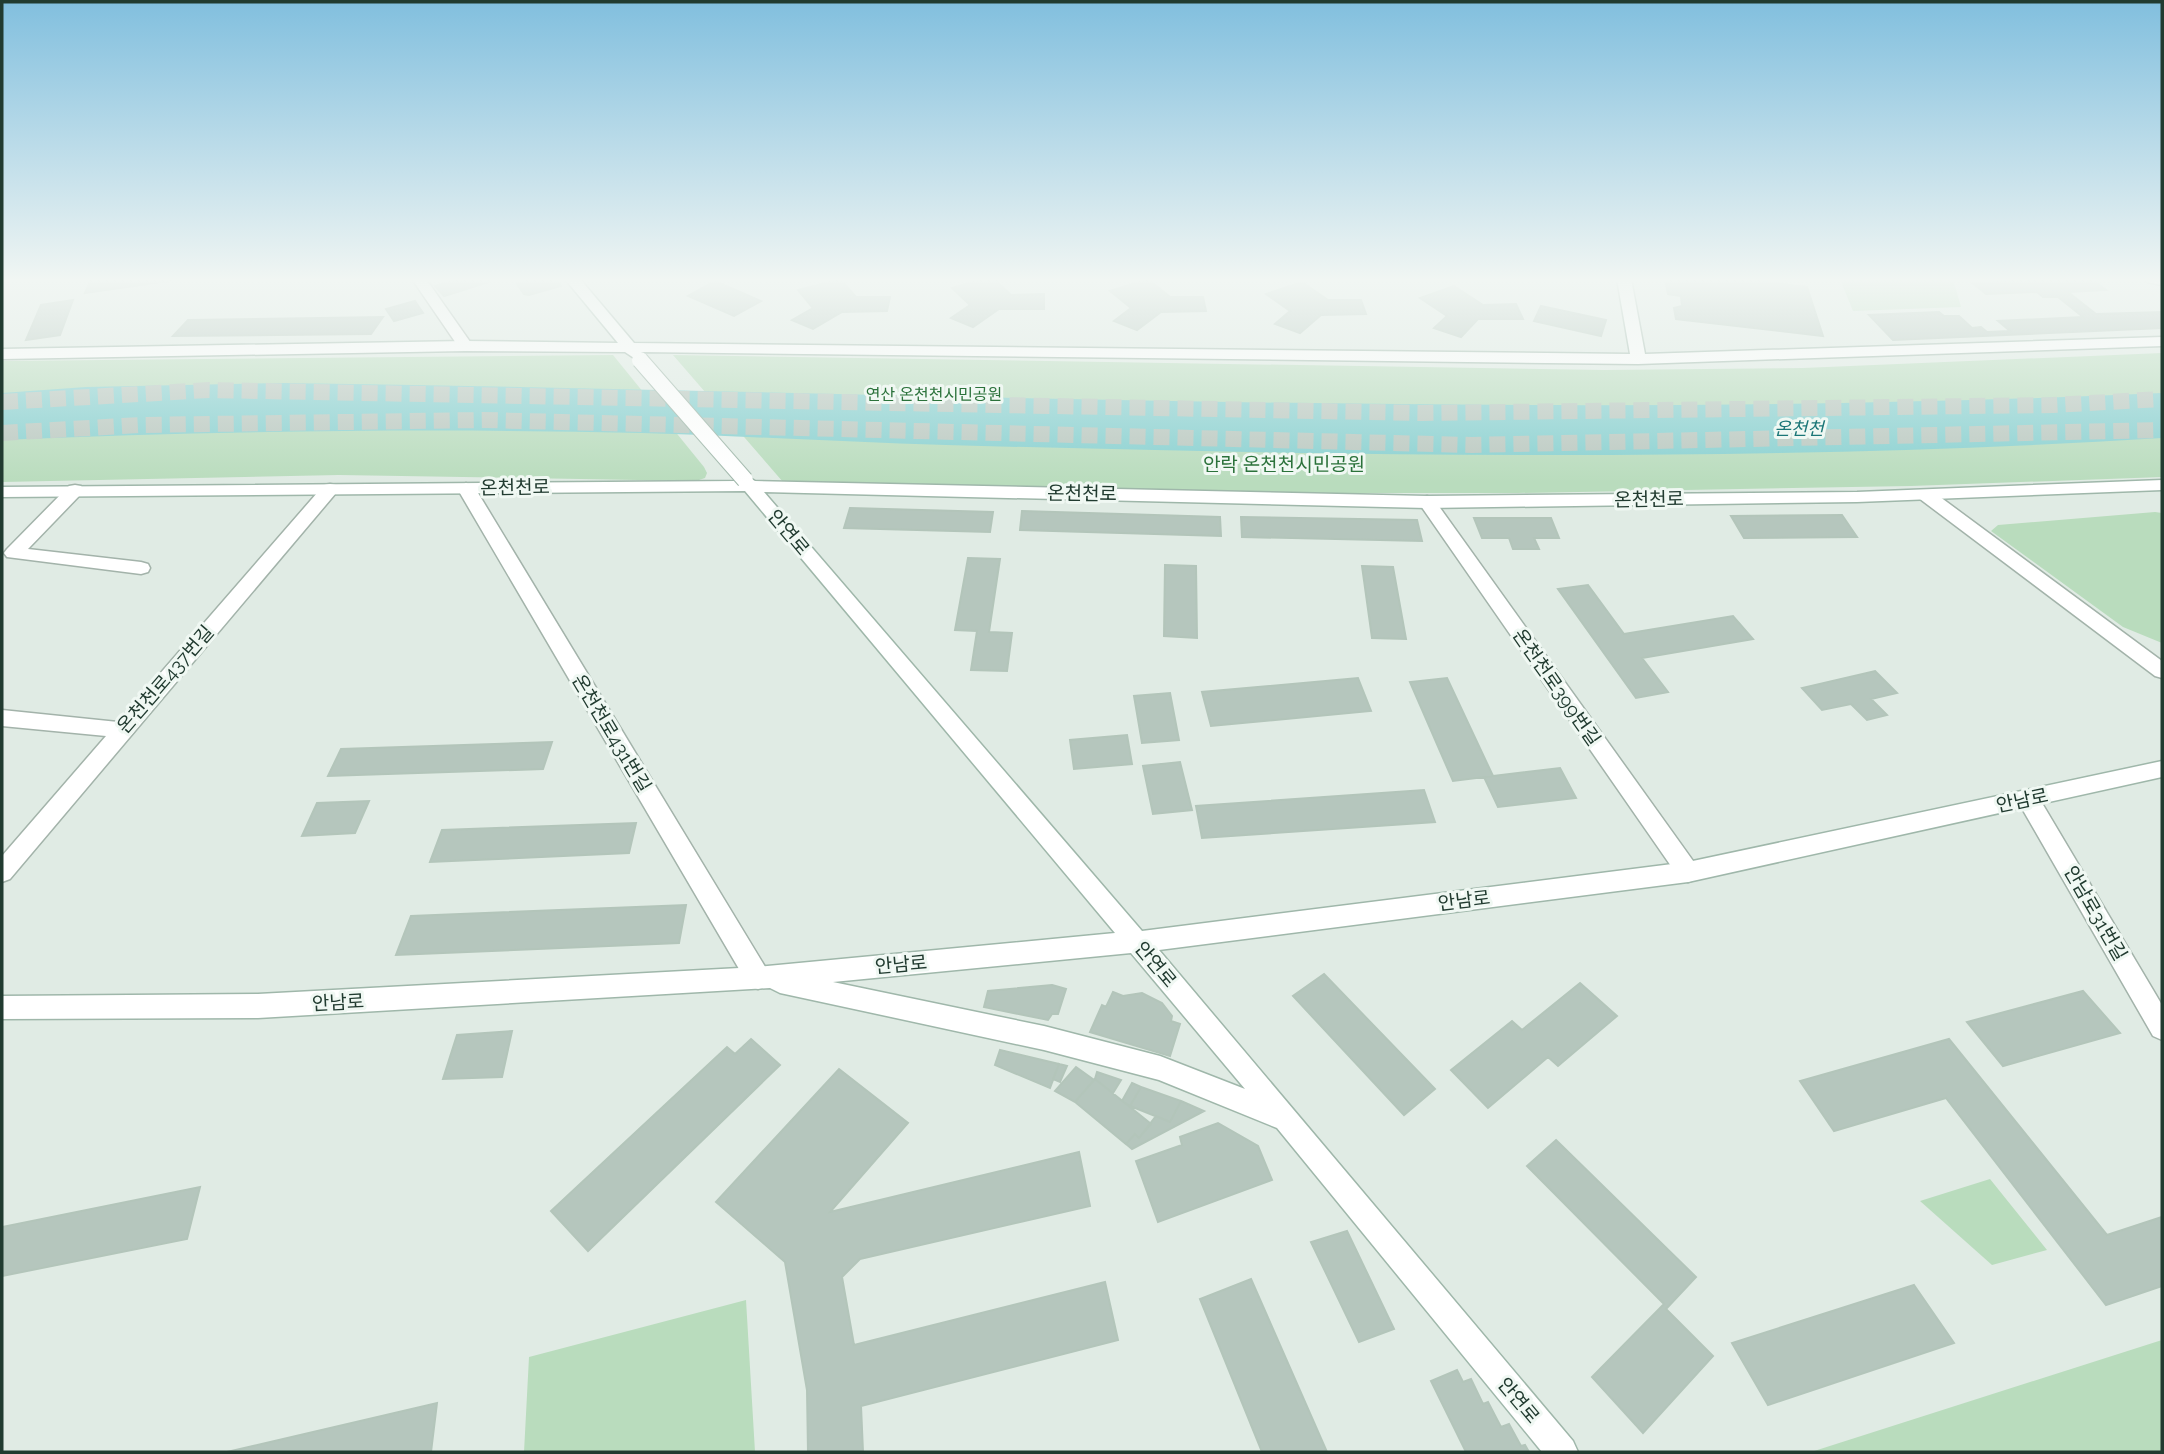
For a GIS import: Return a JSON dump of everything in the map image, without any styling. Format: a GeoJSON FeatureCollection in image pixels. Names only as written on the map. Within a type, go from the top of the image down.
{"type":"FeatureCollection","features":[{"type":"Feature","properties":{"kind":"street"},"geometry":{"type":"LineString","coordinates":[[2,354],[370,347]]}},
{"type":"Feature","properties":{"kind":"street"},"geometry":{"type":"LineString","coordinates":[[505,347],[635,353],[1638,359],[2012,347]]}},
{"type":"Feature","properties":{"kind":"street"},"geometry":{"type":"LineString","coordinates":[[630,347],[635,353]]}},
{"type":"Feature","properties":{"kind":"street"},"geometry":{"type":"LineString","coordinates":[[1636,347],[1638,359]]}},
{"type":"Feature","properties":{"kind":"street","name":"안연로"},"geometry":{"type":"LineString","coordinates":[[635,353],[1287,1119],[1562,1452]]}},
{"type":"Feature","properties":{"kind":"street","name":"온천천로"},"geometry":{"type":"LineString","coordinates":[[2,492],[748,483],[1427,502],[1926,495],[2162,485]]}},
{"type":"Feature","properties":{"kind":"street","name":"온천천로437번길"},"geometry":{"type":"LineString","coordinates":[[2,872],[330,488]]}},
{"type":"Feature","properties":{"kind":"street","name":"온천천로431번길"},"geometry":{"type":"LineString","coordinates":[[466,488],[758,978]]}},
{"type":"Feature","properties":{"kind":"street"},"geometry":{"type":"LineString","coordinates":[[75,490],[13,553],[141,568]]}},
{"type":"Feature","properties":{"kind":"street"},"geometry":{"type":"LineString","coordinates":[[1926,495],[2162,671]]}},
{"type":"Feature","properties":{"kind":"street","name":"온천천로399번길"},"geometry":{"type":"LineString","coordinates":[[1427,502],[1688,872]]}},
{"type":"Feature","properties":{"kind":"street"},"geometry":{"type":"LineString","coordinates":[[2,718],[122,730]]}},
{"type":"Feature","properties":{"kind":"street","name":"안남로"},"geometry":{"type":"LineString","coordinates":[[2,1008],[258,1006],[758,978],[1137,942],[1688,872],[2162,769]]}},
{"type":"Feature","properties":{"kind":"street","name":"안남로31번길"},"geometry":{"type":"LineString","coordinates":[[2028,799],[2162,1028]]}},
{"type":"Feature","properties":{"kind":"street","name":"안남로"},"geometry":{"type":"LineString","coordinates":[[758,978],[1044,1038],[1160,1068],[1287,1119]]}},
{"type":"Feature","properties":{"kind":"green space"},"geometry":{"type":"Polygon","coordinates":[[[2162,353],[2162,477],[1911,486],[1518,493],[1314,493],[783,482],[673,355],[1605,370],[1803,368],[2162,353]]]}},
{"type":"Feature","properties":{"kind":"green space"},"geometry":{"type":"Polygon","coordinates":[[[613,355],[704,467],[707,473],[705,478],[696,481],[339,475],[2,482],[2,361],[613,355]]]}},
{"type":"Feature","properties":{"kind":"green space"},"geometry":{"type":"Polygon","coordinates":[[[2162,513],[2162,643],[2123,627],[1991,531],[1998,525],[2162,513]]]}},
{"type":"Feature","properties":{"kind":"green space"},"geometry":{"type":"Polygon","coordinates":[[[1990,1179],[2047,1250],[1992,1265],[1920,1201],[1990,1179]]]}},
{"type":"Feature","properties":{"kind":"green space"},"geometry":{"type":"Polygon","coordinates":[[[746,1300],[755,1452],[524,1452],[529,1357],[746,1300]]]}},
{"type":"Feature","properties":{"kind":"green space"},"geometry":{"type":"Polygon","coordinates":[[[2162,1340],[2162,1452],[1811,1452],[2162,1340]]]}},
{"type":"Feature","properties":{"kind":"water","name":"온천천"},"geometry":{"type":"Polygon","coordinates":[[[285,383],[1458,405],[1693,405],[2162,393],[2162,438],[1859,451],[1554,455],[1098,449],[642,433],[482,431],[162,434],[2,440],[2,393],[86,387],[285,383]]]}},
{"type":"Feature","properties":{"kind":"building"},"geometry":{"type":"Polygon","coordinates":[[[850,508],[993,512],[990,532],[844,528],[850,508]]]}},
{"type":"Feature","properties":{"kind":"building"},"geometry":{"type":"Polygon","coordinates":[[[1022,511],[1220,517],[1221,536],[1020,530],[1022,511]]]}},
{"type":"Feature","properties":{"kind":"building"},"geometry":{"type":"Polygon","coordinates":[[[1842,515],[1857,537],[1744,538],[1731,516],[1842,515]]]}},
{"type":"Feature","properties":{"kind":"building"},"geometry":{"type":"Polygon","coordinates":[[[1241,517],[1417,520],[1422,541],[1242,537],[1241,517]]]}},
{"type":"Feature","properties":{"kind":"building"},"geometry":{"type":"Polygon","coordinates":[[[1474,518],[1551,518],[1559,538],[1534,538],[1539,549],[1513,549],[1509,538],[1482,538],[1474,518]]]}},
{"type":"Feature","properties":{"kind":"building"},"geometry":{"type":"Polygon","coordinates":[[[968,558],[1000,559],[989,632],[1012,633],[1007,671],[971,670],[977,631],[955,630],[968,558]]]}},
{"type":"Feature","properties":{"kind":"building"},"geometry":{"type":"Polygon","coordinates":[[[1165,565],[1196,566],[1197,638],[1164,636],[1165,565]]]}},
{"type":"Feature","properties":{"kind":"building"},"geometry":{"type":"Polygon","coordinates":[[[1362,566],[1393,567],[1406,639],[1372,638],[1362,566]]]}},
{"type":"Feature","properties":{"kind":"building"},"geometry":{"type":"Polygon","coordinates":[[[1588,585],[1624,634],[1733,616],[1753,639],[1642,658],[1668,692],[1636,698],[1558,589],[1588,585]]]}},
{"type":"Feature","properties":{"kind":"building"},"geometry":{"type":"Polygon","coordinates":[[[1875,671],[1897,693],[1871,699],[1887,715],[1867,720],[1851,704],[1822,710],[1802,688],[1875,671]]]}},
{"type":"Feature","properties":{"kind":"building"},"geometry":{"type":"Polygon","coordinates":[[[1358,678],[1371,711],[1211,726],[1202,692],[1358,678]]]}},
{"type":"Feature","properties":{"kind":"building"},"geometry":{"type":"Polygon","coordinates":[[[1447,678],[1493,776],[1453,781],[1410,682],[1447,678]]]}},
{"type":"Feature","properties":{"kind":"building"},"geometry":{"type":"Polygon","coordinates":[[[1170,693],[1179,740],[1142,743],[1134,696],[1170,693]]]}},
{"type":"Feature","properties":{"kind":"building"},"geometry":{"type":"Polygon","coordinates":[[[1127,735],[1132,764],[1074,769],[1070,740],[1127,735]]]}},
{"type":"Feature","properties":{"kind":"building"},"geometry":{"type":"Polygon","coordinates":[[[552,742],[543,769],[328,776],[341,749],[552,742]]]}},
{"type":"Feature","properties":{"kind":"building"},"geometry":{"type":"Polygon","coordinates":[[[1180,762],[1192,810],[1153,814],[1143,766],[1180,762]]]}},
{"type":"Feature","properties":{"kind":"building"},"geometry":{"type":"Polygon","coordinates":[[[1560,768],[1576,798],[1498,807],[1484,777],[1560,768]]]}},
{"type":"Feature","properties":{"kind":"building"},"geometry":{"type":"Polygon","coordinates":[[[1424,790],[1435,822],[1202,838],[1196,806],[1424,790]]]}},
{"type":"Feature","properties":{"kind":"building"},"geometry":{"type":"Polygon","coordinates":[[[369,801],[355,833],[302,836],[317,803],[369,801]]]}},
{"type":"Feature","properties":{"kind":"building"},"geometry":{"type":"Polygon","coordinates":[[[636,823],[629,853],[430,862],[442,830],[636,823]]]}},
{"type":"Feature","properties":{"kind":"building"},"geometry":{"type":"Polygon","coordinates":[[[686,905],[679,943],[396,955],[411,916],[686,905]]]}},
{"type":"Feature","properties":{"kind":"building"},"geometry":{"type":"Polygon","coordinates":[[[1324,974],[1435,1089],[1404,1115],[1293,996],[1324,974]]]}},
{"type":"Feature","properties":{"kind":"building"},"geometry":{"type":"Polygon","coordinates":[[[1580,983],[1617,1016],[1558,1066],[1548,1057],[1488,1108],[1451,1070],[1512,1021],[1522,1030],[1580,983]]]}},
{"type":"Feature","properties":{"kind":"building"},"geometry":{"type":"Polygon","coordinates":[[[1052,985],[1066,989],[1058,1014],[1052,1014],[1048,1020],[984,1007],[988,991],[1052,985]]]}},
{"type":"Feature","properties":{"kind":"building"},"geometry":{"type":"Polygon","coordinates":[[[2083,991],[2120,1033],[2003,1066],[1967,1022],[2083,991]]]}},
{"type":"Feature","properties":{"kind":"building"},"geometry":{"type":"Polygon","coordinates":[[[1113,992],[1123,996],[1142,993],[1162,1003],[1172,1016],[1171,1021],[1180,1024],[1170,1056],[1090,1032],[1102,1005],[1106,1007],[1113,992]]]}},
{"type":"Feature","properties":{"kind":"building"},"geometry":{"type":"Polygon","coordinates":[[[512,1031],[502,1077],[443,1079],[457,1035],[512,1031]]]}},
{"type":"Feature","properties":{"kind":"building"},"geometry":{"type":"Polygon","coordinates":[[[751,1039],[780,1065],[588,1251],[551,1211],[727,1047],[735,1054],[751,1039]]]}},
{"type":"Feature","properties":{"kind":"building"},"geometry":{"type":"Polygon","coordinates":[[[1949,1039],[2107,1235],[2162,1217],[2162,1286],[2106,1305],[1946,1098],[1834,1131],[1800,1081],[1949,1039]]]}},
{"type":"Feature","properties":{"kind":"building"},"geometry":{"type":"Polygon","coordinates":[[[1000,1050],[1059,1064],[1050,1088],[995,1065],[1000,1050]]]}},
{"type":"Feature","properties":{"kind":"building"},"geometry":{"type":"Polygon","coordinates":[[[1059,1064],[1067,1066],[1060,1082],[1053,1079],[1059,1064]]]}},
{"type":"Feature","properties":{"kind":"building"},"geometry":{"type":"Polygon","coordinates":[[[1076,1067],[1094,1080],[1075,1102],[1055,1091],[1076,1067]]]}},
{"type":"Feature","properties":{"kind":"building"},"geometry":{"type":"Polygon","coordinates":[[[839,1069],[908,1123],[830,1212],[1079,1152],[1090,1206],[860,1259],[842,1277],[854,1345],[1105,1282],[1118,1340],[861,1406],[863,1452],[808,1452],[807,1390],[785,1262],[716,1202],[839,1069]]]}},
{"type":"Feature","properties":{"kind":"building"},"geometry":{"type":"Polygon","coordinates":[[[1097,1072],[1121,1080],[1113,1093],[1095,1079],[1097,1072]]]}},
{"type":"Feature","properties":{"kind":"building"},"geometry":{"type":"Polygon","coordinates":[[[1095,1079],[1151,1124],[1139,1138],[1135,1134],[1126,1144],[1075,1102],[1095,1079]]]}},
{"type":"Feature","properties":{"kind":"building"},"geometry":{"type":"Polygon","coordinates":[[[1132,1083],[1141,1087],[1130,1106],[1122,1101],[1132,1083]]]}},
{"type":"Feature","properties":{"kind":"building"},"geometry":{"type":"Polygon","coordinates":[[[1141,1087],[1181,1101],[1170,1122],[1130,1106],[1141,1087]]]}},
{"type":"Feature","properties":{"kind":"building"},"geometry":{"type":"Polygon","coordinates":[[[1181,1101],[1204,1111],[1132,1149],[1126,1144],[1135,1134],[1139,1138],[1156,1116],[1170,1122],[1181,1101]]]}},
{"type":"Feature","properties":{"kind":"building"},"geometry":{"type":"Polygon","coordinates":[[[1218,1123],[1258,1146],[1272,1180],[1158,1222],[1136,1161],[1182,1145],[1180,1137],[1218,1123]]]}},
{"type":"Feature","properties":{"kind":"building"},"geometry":{"type":"Polygon","coordinates":[[[1556,1140],[1696,1277],[1666,1309],[1713,1356],[1643,1433],[1592,1377],[1664,1304],[1527,1166],[1556,1140]]]}},
{"type":"Feature","properties":{"kind":"building"},"geometry":{"type":"Polygon","coordinates":[[[200,1187],[187,1239],[2,1276],[2,1227],[200,1187]]]}},
{"type":"Feature","properties":{"kind":"building"},"geometry":{"type":"Polygon","coordinates":[[[1347,1231],[1394,1329],[1359,1342],[1311,1242],[1347,1231]]]}},
{"type":"Feature","properties":{"kind":"building"},"geometry":{"type":"Polygon","coordinates":[[[1251,1279],[1327,1452],[1262,1452],[1200,1299],[1251,1279]]]}},
{"type":"Feature","properties":{"kind":"building"},"geometry":{"type":"Polygon","coordinates":[[[1914,1285],[1954,1343],[1768,1405],[1732,1343],[1914,1285]]]}},
{"type":"Feature","properties":{"kind":"building"},"geometry":{"type":"Polygon","coordinates":[[[1457,1370],[1463,1382],[1471,1379],[1483,1404],[1488,1402],[1501,1427],[1509,1424],[1521,1446],[1525,1445],[1529,1452],[1466,1452],[1431,1381],[1457,1370]]]}},
{"type":"Feature","properties":{"kind":"building"},"geometry":{"type":"Polygon","coordinates":[[[437,1403],[431,1452],[227,1452],[437,1403]]]}},
{"type":"Feature","properties":{"kind":"tunnel"},"geometry":{"type":"LineString","coordinates":[[2,402],[209,390],[1422,413],[2053,405],[2162,399]]}},
{"type":"Feature","properties":{"kind":"tunnel"},"geometry":{"type":"LineString","coordinates":[[2,433],[140,425],[483,420],[1472,445],[2162,430]]}},
{"type":"Feature","properties":{"kind":"park label","name":"연산 온천천시민공원"},"geometry":{"type":"Point","coordinates":[934,394]}},
{"type":"Feature","properties":{"kind":"park label","name":"안락 온천천시민공원"},"geometry":{"type":"Point","coordinates":[1284,464]}}]}
